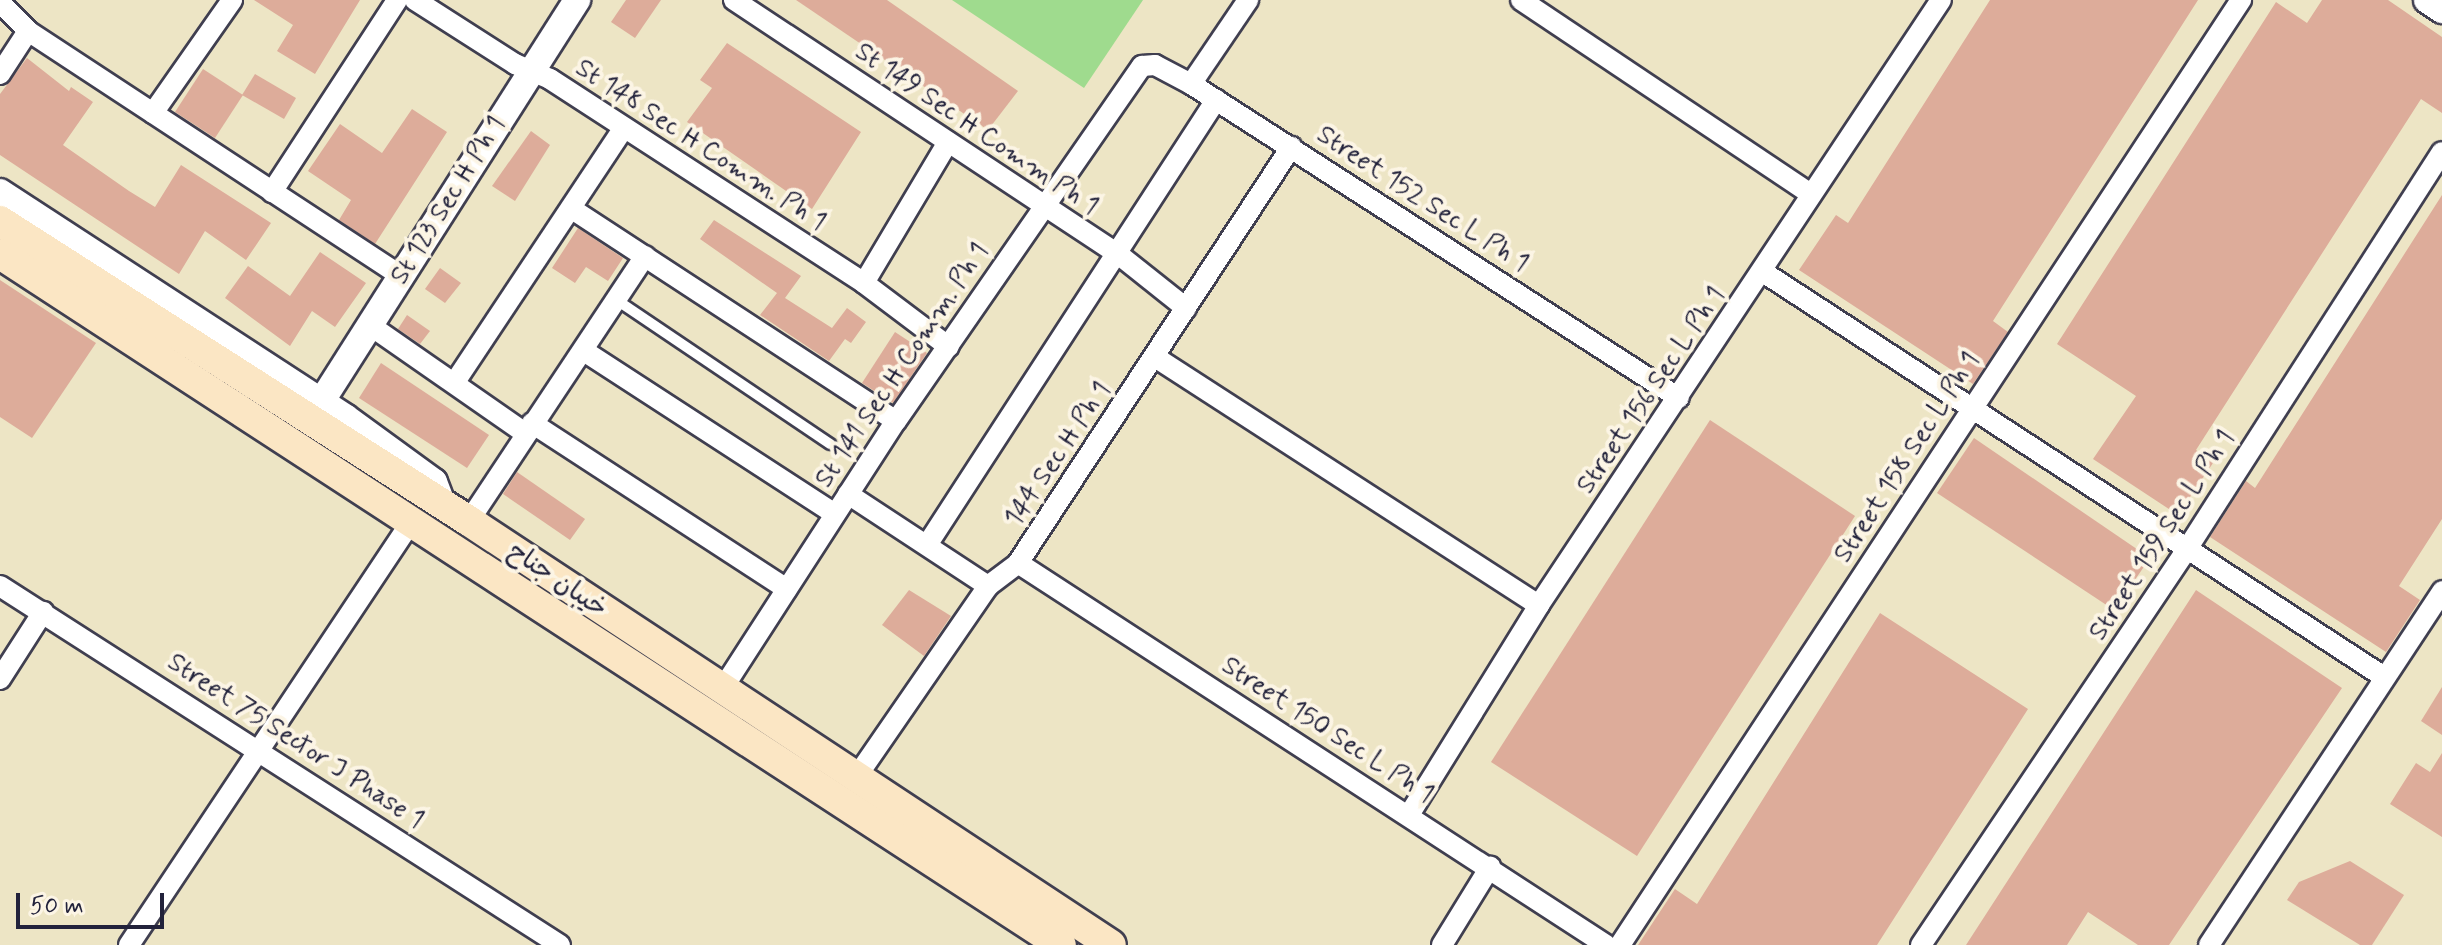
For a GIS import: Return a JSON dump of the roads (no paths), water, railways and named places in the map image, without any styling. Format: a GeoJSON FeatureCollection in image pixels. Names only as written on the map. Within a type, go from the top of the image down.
{"type":"FeatureCollection","features":[{"type":"Feature","properties":{"kind":"main road","name":"خیبان جناح"},"geometry":{"type":"LineString","coordinates":[[0,221],[469,521],[721,691],[1111,945]]}},
{"type":"Feature","properties":{"kind":"main road","name":"خیبان جناح"},"geometry":{"type":"LineString","coordinates":[[0,254],[413,519],[1061,945]]}},
{"type":"Feature","properties":{"kind":"street"},"geometry":{"type":"LineString","coordinates":[[153,113],[232,0]]}},
{"type":"Feature","properties":{"kind":"street"},"geometry":{"type":"LineString","coordinates":[[272,192],[397,0]]}},
{"type":"Feature","properties":{"kind":"street","name":"St 148 Sec H Comm. Ph 1"},"geometry":{"type":"LineString","coordinates":[[415,0],[624,128],[864,283],[949,347]]}},
{"type":"Feature","properties":{"kind":"street","name":"St 123 Sec H Ph 1"},"geometry":{"type":"LineString","coordinates":[[321,402],[577,0]]}},
{"type":"Feature","properties":{"kind":"street","name":"St 149 Sec H Comm Ph 1"},"geometry":{"type":"LineString","coordinates":[[734,0],[1118,254],[1186,308]]}},
{"type":"Feature","properties":{"kind":"street"},"geometry":{"type":"LineString","coordinates":[[1191,84],[1248,0]]}},
{"type":"Feature","properties":{"kind":"street"},"geometry":{"type":"LineString","coordinates":[[1521,0],[1811,194]]}},
{"type":"Feature","properties":{"kind":"street","name":"Street 156 Sec L Ph 1"},"geometry":{"type":"LineString","coordinates":[[1409,815],[1539,605],[1941,0]]}},
{"type":"Feature","properties":{"kind":"street","name":"Street 158 Sec L Ph 1"},"geometry":{"type":"LineString","coordinates":[[1620,945],[2241,0]]}},
{"type":"Feature","properties":{"kind":"street"},"geometry":{"type":"LineString","coordinates":[[2427,0],[2442,10]]}},
{"type":"Feature","properties":{"kind":"street"},"geometry":{"type":"LineString","coordinates":[[0,2],[28,31],[402,277]]}},
{"type":"Feature","properties":{"kind":"street"},"geometry":{"type":"LineString","coordinates":[[0,74],[28,31]]}},
{"type":"Feature","properties":{"kind":"street","name":"Street 152 Sec L Ph 1"},"geometry":{"type":"LineString","coordinates":[[1132,74],[1155,65],[1191,84],[1679,398]]}},
{"type":"Feature","properties":{"kind":"street","name":"St 141 Sec H Comm. Ph 1"},"geometry":{"type":"LineString","coordinates":[[721,691],[896,421],[1132,74]]}},
{"type":"Feature","properties":{"kind":"street"},"geometry":{"type":"LineString","coordinates":[[927,545],[1216,100]]}},
{"type":"Feature","properties":{"kind":"street"},"geometry":{"type":"LineString","coordinates":[[455,382],[624,128]]}},
{"type":"Feature","properties":{"kind":"street"},"geometry":{"type":"LineString","coordinates":[[864,283],[948,142]]}},
{"type":"Feature","properties":{"kind":"street","name":"144 Sec H Ph 1"},"geometry":{"type":"LineString","coordinates":[[855,779],[988,586],[1018,563],[1291,147]]}},
{"type":"Feature","properties":{"kind":"street","name":"Street 159 Sec L Ph 1"},"geometry":{"type":"LineString","coordinates":[[1921,945],[2189,546],[2442,152]]}},
{"type":"Feature","properties":{"kind":"street"},"geometry":{"type":"LineString","coordinates":[[0,192],[321,402],[434,482],[443,505]]}},
{"type":"Feature","properties":{"kind":"street"},"geometry":{"type":"LineString","coordinates":[[572,209],[896,421]]}},
{"type":"Feature","properties":{"kind":"street"},"geometry":{"type":"LineString","coordinates":[[469,521],[528,428],[618,301],[645,256]]}},
{"type":"Feature","properties":{"kind":"street"},"geometry":{"type":"LineString","coordinates":[[1763,272],[2189,546],[2384,677]]}},
{"type":"Feature","properties":{"kind":"street"},"geometry":{"type":"LineString","coordinates":[[371,326],[455,382],[787,589]]}},
{"type":"Feature","properties":{"kind":"street"},"geometry":{"type":"LineString","coordinates":[[584,351],[835,514]]}},
{"type":"Feature","properties":{"kind":"street"},"geometry":{"type":"LineString","coordinates":[[1155,357],[1539,605]]}},
{"type":"Feature","properties":{"kind":"street"},"geometry":{"type":"LineString","coordinates":[[848,494],[988,586]]}},
{"type":"Feature","properties":{"kind":"street"},"geometry":{"type":"LineString","coordinates":[[129,945],[413,519]]}},
{"type":"Feature","properties":{"kind":"street","name":"Street 150 Sec L Ph 1"},"geometry":{"type":"LineString","coordinates":[[1018,563],[1606,945]]}},
{"type":"Feature","properties":{"kind":"street","name":"Street 75 Sector J Phase 1"},"geometry":{"type":"LineString","coordinates":[[0,586],[560,945]]}},
{"type":"Feature","properties":{"kind":"street"},"geometry":{"type":"LineString","coordinates":[[2209,945],[2442,591]]}},
{"type":"Feature","properties":{"kind":"street"},"geometry":{"type":"LineString","coordinates":[[0,679],[43,612]]}},
{"type":"Feature","properties":{"kind":"street"},"geometry":{"type":"LineString","coordinates":[[1442,945],[1490,867]]}},
{"type":"Feature","properties":{"kind":"lane"},"geometry":{"type":"LineString","coordinates":[[618,301],[830,444]]}}]}
